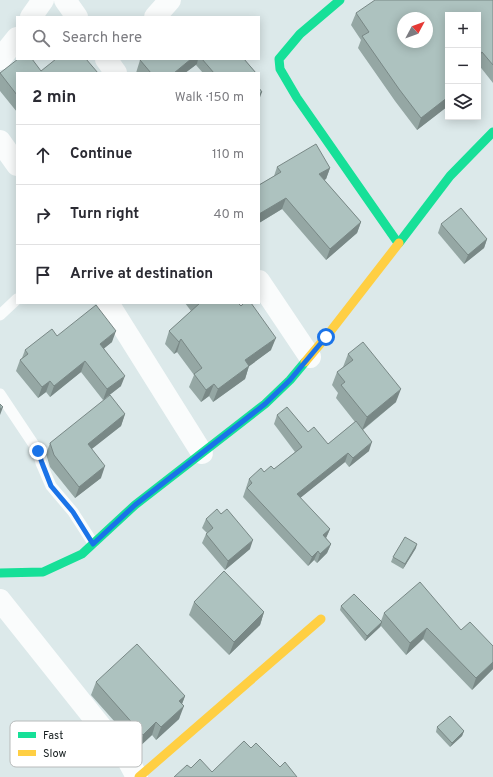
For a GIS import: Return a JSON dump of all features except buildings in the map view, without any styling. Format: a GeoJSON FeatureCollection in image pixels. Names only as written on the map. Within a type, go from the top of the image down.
{"type":"FeatureCollection","features":[{"type":"Feature","properties":{"kind":"street"},"geometry":{"type":"LineString","coordinates":[[32,16],[42,0]]}},
{"type":"Feature","properties":{"kind":"street"},"geometry":{"type":"LineString","coordinates":[[65,0],[76,16]]}},
{"type":"Feature","properties":{"kind":"street"},"geometry":{"type":"LineString","coordinates":[[156,16],[170,0]]}},
{"type":"Feature","properties":{"kind":"street"},"geometry":{"type":"LineString","coordinates":[[340,0],[300,34],[280,59],[280,69],[297,98],[398,243]]}},
{"type":"Feature","properties":{"kind":"street"},"geometry":{"type":"LineString","coordinates":[[0,59],[16,39]]}},
{"type":"Feature","properties":{"kind":"street"},"geometry":{"type":"LineString","coordinates":[[0,574],[43,572],[82,554],[135,505],[265,404],[290,380],[310,357],[450,176],[493,132]]}},
{"type":"Feature","properties":{"kind":"street"},"geometry":{"type":"LineString","coordinates":[[0,141],[16,165]]}},
{"type":"Feature","properties":{"kind":"street"},"geometry":{"type":"LineString","coordinates":[[260,283],[310,357]]}},
{"type":"Feature","properties":{"kind":"street"},"geometry":{"type":"LineString","coordinates":[[109,304],[202,453]]}},
{"type":"Feature","properties":{"kind":"street"},"geometry":{"type":"LineString","coordinates":[[0,600],[96,721]]}},
{"type":"Feature","properties":{"kind":"street"},"geometry":{"type":"LineString","coordinates":[[132,767],[138,777],[321,619]]}},
{"type":"Feature","properties":{"kind":"lane"},"geometry":{"type":"LineString","coordinates":[[0,315],[16,300]]}},
{"type":"Feature","properties":{"kind":"lane"},"geometry":{"type":"LineString","coordinates":[[0,394],[38,451],[51,486],[73,512],[93,544]]}},
{"type":"Feature","properties":{"kind":"traffic: fast"},"geometry":{"type":"LineString","coordinates":[[340,0],[300,34],[279,59],[280,69],[297,98],[398,243]]}},
{"type":"Feature","properties":{"kind":"traffic: fast"},"geometry":{"type":"LineString","coordinates":[[399,243],[450,176],[493,132]]}},
{"type":"Feature","properties":{"kind":"traffic: fast"},"geometry":{"type":"LineString","coordinates":[[0,573],[43,572],[82,554],[135,505],[265,404],[290,380],[305,362]]}},
{"type":"Feature","properties":{"kind":"traffic: slow"},"geometry":{"type":"LineString","coordinates":[[305,362],[399,243]]}},
{"type":"Feature","properties":{"kind":"traffic: slow"},"geometry":{"type":"LineString","coordinates":[[139,777],[321,619]]}},
{"type":"Feature","properties":{"kind":"route"},"geometry":{"type":"LineString","coordinates":[[38,451],[51,486],[73,512],[93,544],[135,505],[155,491],[265,404],[290,380],[326,337]]}}]}
